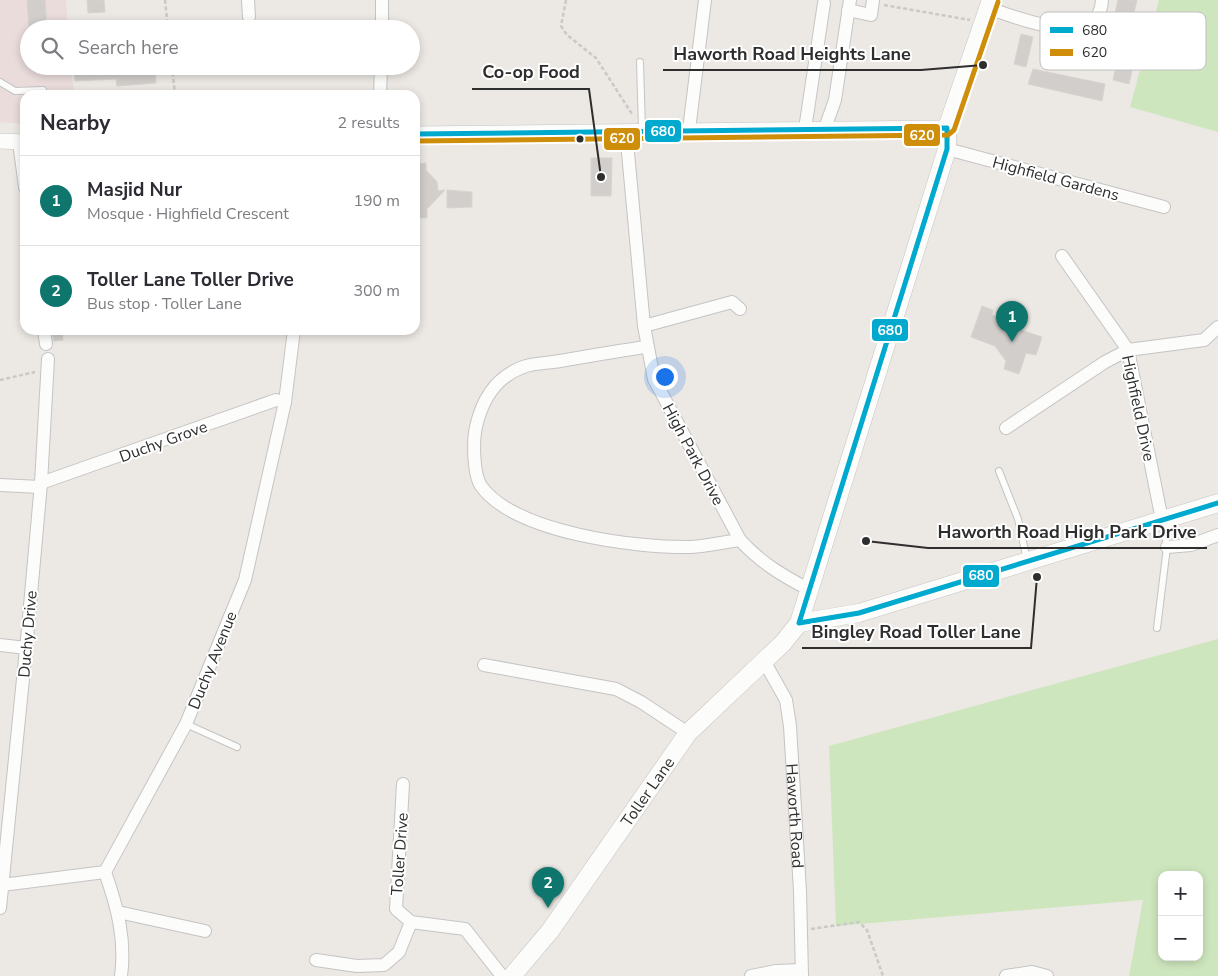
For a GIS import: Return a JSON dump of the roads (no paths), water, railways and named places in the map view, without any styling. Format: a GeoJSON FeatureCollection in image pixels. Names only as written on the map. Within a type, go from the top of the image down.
{"type":"FeatureCollection","features":[{"type":"Feature","properties":{"kind":"main road"},"geometry":{"type":"LineString","coordinates":[[988,10],[947,128],[947,149],[810,590],[798,623],[859,613],[1218,503]]}},
{"type":"Feature","properties":{"kind":"main road","name":"Toller Lane"},"geometry":{"type":"LineString","coordinates":[[512,976],[550,931],[688,733],[783,644],[798,623]]}},
{"type":"Feature","properties":{"kind":"street"},"geometry":{"type":"LineString","coordinates":[[248,0],[249,17]]}},
{"type":"Feature","properties":{"kind":"street"},"geometry":{"type":"LineString","coordinates":[[382,0],[382,20]]}},
{"type":"Feature","properties":{"kind":"street"},"geometry":{"type":"LineString","coordinates":[[689,130],[705,0]]}},
{"type":"Feature","properties":{"kind":"street"},"geometry":{"type":"LineString","coordinates":[[1100,12],[1102,0]]}},
{"type":"Feature","properties":{"kind":"street"},"geometry":{"type":"LineString","coordinates":[[825,128],[835,100],[849,5],[871,15],[873,1]]}},
{"type":"Feature","properties":{"kind":"street"},"geometry":{"type":"LineString","coordinates":[[805,129],[824,3]]}},
{"type":"Feature","properties":{"kind":"street"},"geometry":{"type":"LineString","coordinates":[[988,10],[1040,24]]}},
{"type":"Feature","properties":{"kind":"street"},"geometry":{"type":"LineString","coordinates":[[380,90],[381,75]]}},
{"type":"Feature","properties":{"kind":"street"},"geometry":{"type":"LineString","coordinates":[[420,134],[947,128]]}},
{"type":"Feature","properties":{"kind":"street","name":"High Park Drive"},"geometry":{"type":"LineString","coordinates":[[626,131],[646,346],[654,379],[740,540],[758,559],[781,575],[810,590]]}},
{"type":"Feature","properties":{"kind":"street"},"geometry":{"type":"LineString","coordinates":[[0,141],[20,142]]}},
{"type":"Feature","properties":{"kind":"street","name":"Highfield Gardens"},"geometry":{"type":"LineString","coordinates":[[947,149],[1164,206]]}},
{"type":"Feature","properties":{"kind":"street","name":"Highfield Drive"},"geometry":{"type":"LineString","coordinates":[[1062,256],[1128,350],[1162,520]]}},
{"type":"Feature","properties":{"kind":"street"},"geometry":{"type":"LineString","coordinates":[[644,326],[732,302],[740,309]]}},
{"type":"Feature","properties":{"kind":"street"},"geometry":{"type":"LineString","coordinates":[[1006,428],[1106,362],[1128,350],[1204,340],[1218,327]]}},
{"type":"Feature","properties":{"kind":"street"},"geometry":{"type":"LineString","coordinates":[[45,335],[46,344]]}},
{"type":"Feature","properties":{"kind":"street","name":"Duchy Avenue"},"geometry":{"type":"LineString","coordinates":[[105,872],[186,724],[245,580],[285,402],[293,335]]}},
{"type":"Feature","properties":{"kind":"street"},"geometry":{"type":"LineString","coordinates":[[646,346],[523,367],[499,380],[480,408],[474,437],[475,462],[480,485],[504,506],[544,526],[584,536],[651,545],[692,547],[740,540]]}},
{"type":"Feature","properties":{"kind":"street","name":"Duchy Drive"},"geometry":{"type":"LineString","coordinates":[[0,902],[26,648],[40,485],[47,364]]}},
{"type":"Feature","properties":{"kind":"street","name":"Duchy Grove"},"geometry":{"type":"LineString","coordinates":[[40,485],[276,400],[285,402]]}},
{"type":"Feature","properties":{"kind":"street"},"geometry":{"type":"LineString","coordinates":[[0,485],[40,485]]}},
{"type":"Feature","properties":{"kind":"street"},"geometry":{"type":"LineString","coordinates":[[1167,547],[1191,545],[1218,535]]}},
{"type":"Feature","properties":{"kind":"street"},"geometry":{"type":"LineString","coordinates":[[0,645],[26,648]]}},
{"type":"Feature","properties":{"kind":"street","name":"Haworth Road"},"geometry":{"type":"LineString","coordinates":[[764,661],[786,700],[790,726],[802,973]]}},
{"type":"Feature","properties":{"kind":"street"},"geometry":{"type":"LineString","coordinates":[[484,666],[616,689],[641,702],[688,733]]}},
{"type":"Feature","properties":{"kind":"street","name":"Toller Drive"},"geometry":{"type":"LineString","coordinates":[[403,784],[396,909],[411,922]]}},
{"type":"Feature","properties":{"kind":"street"},"geometry":{"type":"LineString","coordinates":[[2,885],[105,872],[118,912],[124,956],[121,976]]}},
{"type":"Feature","properties":{"kind":"street"},"geometry":{"type":"LineString","coordinates":[[118,912],[205,930]]}},
{"type":"Feature","properties":{"kind":"street"},"geometry":{"type":"LineString","coordinates":[[316,960],[357,966],[384,965],[399,952],[411,922],[465,929],[502,976]]}},
{"type":"Feature","properties":{"kind":"street"},"geometry":{"type":"LineString","coordinates":[[751,976],[776,971],[802,973]]}},
{"type":"Feature","properties":{"kind":"street"},"geometry":{"type":"LineString","coordinates":[[1006,976],[1032,972],[1046,976]]}},
{"type":"Feature","properties":{"kind":"lane"},"geometry":{"type":"LineString","coordinates":[[640,62],[642,130]]}},
{"type":"Feature","properties":{"kind":"lane"},"geometry":{"type":"LineString","coordinates":[[0,82],[14,91],[20,91]]}},
{"type":"Feature","properties":{"kind":"lane"},"geometry":{"type":"LineString","coordinates":[[999,471],[1018,519],[1027,561]]}},
{"type":"Feature","properties":{"kind":"lane"},"geometry":{"type":"LineString","coordinates":[[1157,628],[1167,547],[1162,520]]}},
{"type":"Feature","properties":{"kind":"lane"},"geometry":{"type":"LineString","coordinates":[[186,724],[237,747]]}},
{"type":"Feature","properties":{"kind":"place","name":"Haworth Road Heights Lane"},"geometry":{"type":"Point","coordinates":[983,65]}},
{"type":"Feature","properties":{"kind":"place","name":"Co-op Food"},"geometry":{"type":"Point","coordinates":[601,177]}},
{"type":"Feature","properties":{"kind":"place","name":"Masjid Nur"},"geometry":{"type":"Point","coordinates":[1012,342]}},
{"type":"Feature","properties":{"kind":"place","name":"Haworth Road High Park Drive"},"geometry":{"type":"Point","coordinates":[866,541]}},
{"type":"Feature","properties":{"kind":"place","name":"Bingley Road Toller Lane"},"geometry":{"type":"Point","coordinates":[1037,577]}},
{"type":"Feature","properties":{"kind":"place","name":"Toller Lane Toller Drive"},"geometry":{"type":"Point","coordinates":[548,908]}}]}
